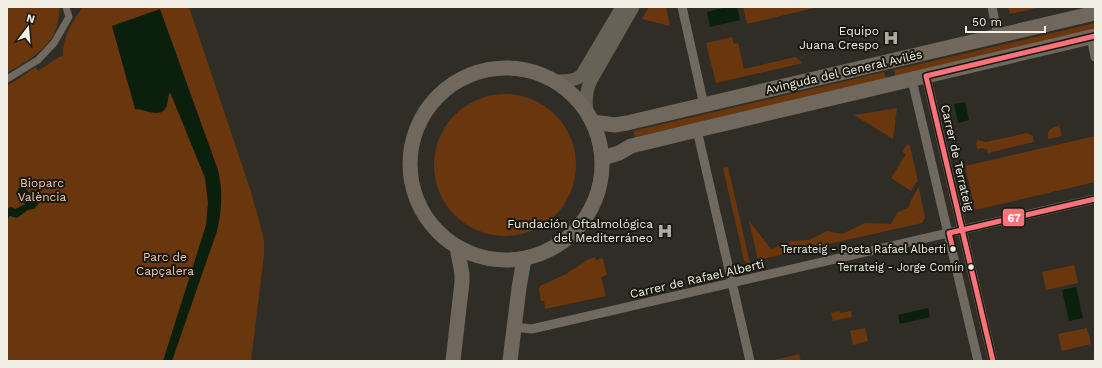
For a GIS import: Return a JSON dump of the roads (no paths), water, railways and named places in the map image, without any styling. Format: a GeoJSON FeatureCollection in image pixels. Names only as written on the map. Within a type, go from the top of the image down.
{"type":"FeatureCollection","features":[{"type":"Feature","properties":{"kind":"main road"},"geometry":{"type":"LineString","coordinates":[[553,80],[574,80],[581,76],[622,7]]}},
{"type":"Feature","properties":{"kind":"main road"},"geometry":{"type":"LineString","coordinates":[[590,116],[572,94],[553,80],[534,72],[505,68],[490,69],[476,73],[456,82],[438,96],[420,119],[411,147],[409,161],[410,176],[418,204],[425,217],[434,229],[457,247],[477,256],[493,260],[524,259],[538,255],[556,246],[573,234],[590,212],[598,192],[602,172],[603,158],[599,139],[590,116],[586,97],[590,82],[633,7]]}},
{"type":"Feature","properties":{"kind":"main road","name":"Avinguda del General Avilés"},"geometry":{"type":"LineString","coordinates":[[590,116],[615,125],[1095,13]]}},
{"type":"Feature","properties":{"kind":"main road","name":"Avinguda del General Avilés"},"geometry":{"type":"LineString","coordinates":[[603,158],[619,153],[631,146],[1093,37]]}},
{"type":"Feature","properties":{"kind":"main road"},"geometry":{"type":"LineString","coordinates":[[453,361],[462,282],[457,247]]}},
{"type":"Feature","properties":{"kind":"main road"},"geometry":{"type":"LineString","coordinates":[[510,361],[518,288],[524,259]]}},
{"type":"Feature","properties":{"kind":"street"},"geometry":{"type":"LineString","coordinates":[[7,79],[38,60],[54,44],[68,17],[66,7]]}},
{"type":"Feature","properties":{"kind":"street"},"geometry":{"type":"LineString","coordinates":[[682,7],[704,105]]}},
{"type":"Feature","properties":{"kind":"street"},"geometry":{"type":"LineString","coordinates":[[992,7],[998,36]]}},
{"type":"Feature","properties":{"kind":"street"},"geometry":{"type":"LineString","coordinates":[[1093,37],[1095,57]]}},
{"type":"Feature","properties":{"kind":"street","name":"Carrer de Terrateig"},"geometry":{"type":"LineString","coordinates":[[919,78],[962,230],[993,361]]}},
{"type":"Feature","properties":{"kind":"street","name":"Carrer de Terrateig"},"geometry":{"type":"LineString","coordinates":[[919,78],[949,233],[978,361]]}},
{"type":"Feature","properties":{"kind":"street"},"geometry":{"type":"LineString","coordinates":[[697,130],[750,361]]}},
{"type":"Feature","properties":{"kind":"street","name":"Carrer de Rafael Alberti"},"geometry":{"type":"LineString","coordinates":[[514,327],[532,329],[1095,198]]}},
{"type":"Feature","properties":{"kind":"place","name":"Equipo Juana Crespo"},"geometry":{"type":"Point","coordinates":[891,38]}},
{"type":"Feature","properties":{"kind":"place","name":"Fundación Oftalmológica del Mediterráneo"},"geometry":{"type":"Point","coordinates":[665,231]}},
{"type":"Feature","properties":{"kind":"place","name":"Terrateig - Poeta Rafael Alberti"},"geometry":{"type":"Point","coordinates":[953,249]}},
{"type":"Feature","properties":{"kind":"place","name":"Terrateig - Jorge Comín"},"geometry":{"type":"Point","coordinates":[971,267]}},
{"type":"Feature","properties":{"kind":"park label","name":"Bioparc València"},"geometry":{"type":"Point","coordinates":[42,190]}},
{"type":"Feature","properties":{"kind":"park label","name":"Parc de Capçalera"},"geometry":{"type":"Point","coordinates":[165,264]}}]}
